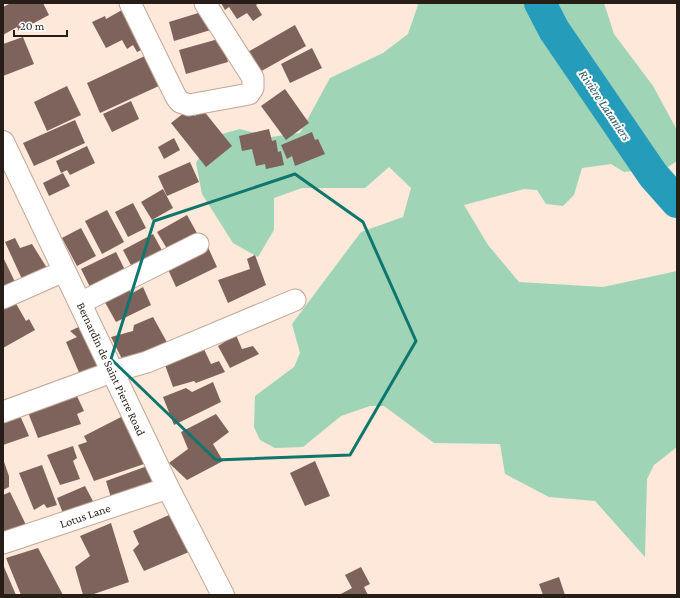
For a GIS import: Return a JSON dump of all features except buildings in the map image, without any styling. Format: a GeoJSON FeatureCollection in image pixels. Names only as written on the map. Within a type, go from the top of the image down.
{"type":"FeatureCollection","features":[{"type":"Feature","properties":{"kind":"main road","name":"Bernardin de Saint Pierre Road"},"geometry":{"type":"LineString","coordinates":[[3,142],[168,488],[222,595]]}},
{"type":"Feature","properties":{"kind":"street"},"geometry":{"type":"LineString","coordinates":[[136,5],[176,97],[180,102],[189,105],[249,94],[253,88],[253,78],[205,3]]}},
{"type":"Feature","properties":{"kind":"street"},"geometry":{"type":"LineString","coordinates":[[80,303],[198,244]]}},
{"type":"Feature","properties":{"kind":"street"},"geometry":{"type":"LineString","coordinates":[[3,298],[64,270]]}},
{"type":"Feature","properties":{"kind":"street"},"geometry":{"type":"LineString","coordinates":[[3,412],[112,372],[147,362],[295,300]]}},
{"type":"Feature","properties":{"kind":"street","name":"Lotus Lane"},"geometry":{"type":"LineString","coordinates":[[3,543],[168,488]]}},
{"type":"Feature","properties":{"kind":"highlighted area"},"geometry":{"type":"Polygon","coordinates":[[[295,174],[363,222],[416,341],[350,455],[216,460],[111,359],[154,221],[295,174]]]}},
{"type":"Feature","properties":{"kind":"green space"},"geometry":{"type":"Polygon","coordinates":[[[416,3],[604,3],[614,34],[653,86],[677,130],[677,161],[668,167],[624,172],[611,164],[582,168],[574,195],[563,206],[546,204],[537,190],[524,189],[464,205],[488,245],[519,282],[603,287],[677,271],[677,447],[654,465],[647,479],[645,557],[595,501],[549,497],[505,474],[500,444],[434,443],[384,406],[370,406],[341,416],[303,447],[275,448],[260,440],[254,427],[255,396],[294,367],[300,353],[292,324],[361,232],[403,217],[411,188],[389,167],[365,188],[302,188],[274,198],[274,230],[258,257],[233,243],[202,194],[196,163],[211,137],[240,129],[271,137],[300,133],[330,78],[383,53],[408,34],[418,5],[416,3]]]}},
{"type":"Feature","properties":{"kind":"waterway","name":"Rivière Lataniers"},"geometry":{"type":"LineString","coordinates":[[540,3],[554,30],[653,175],[677,202]]}}]}
